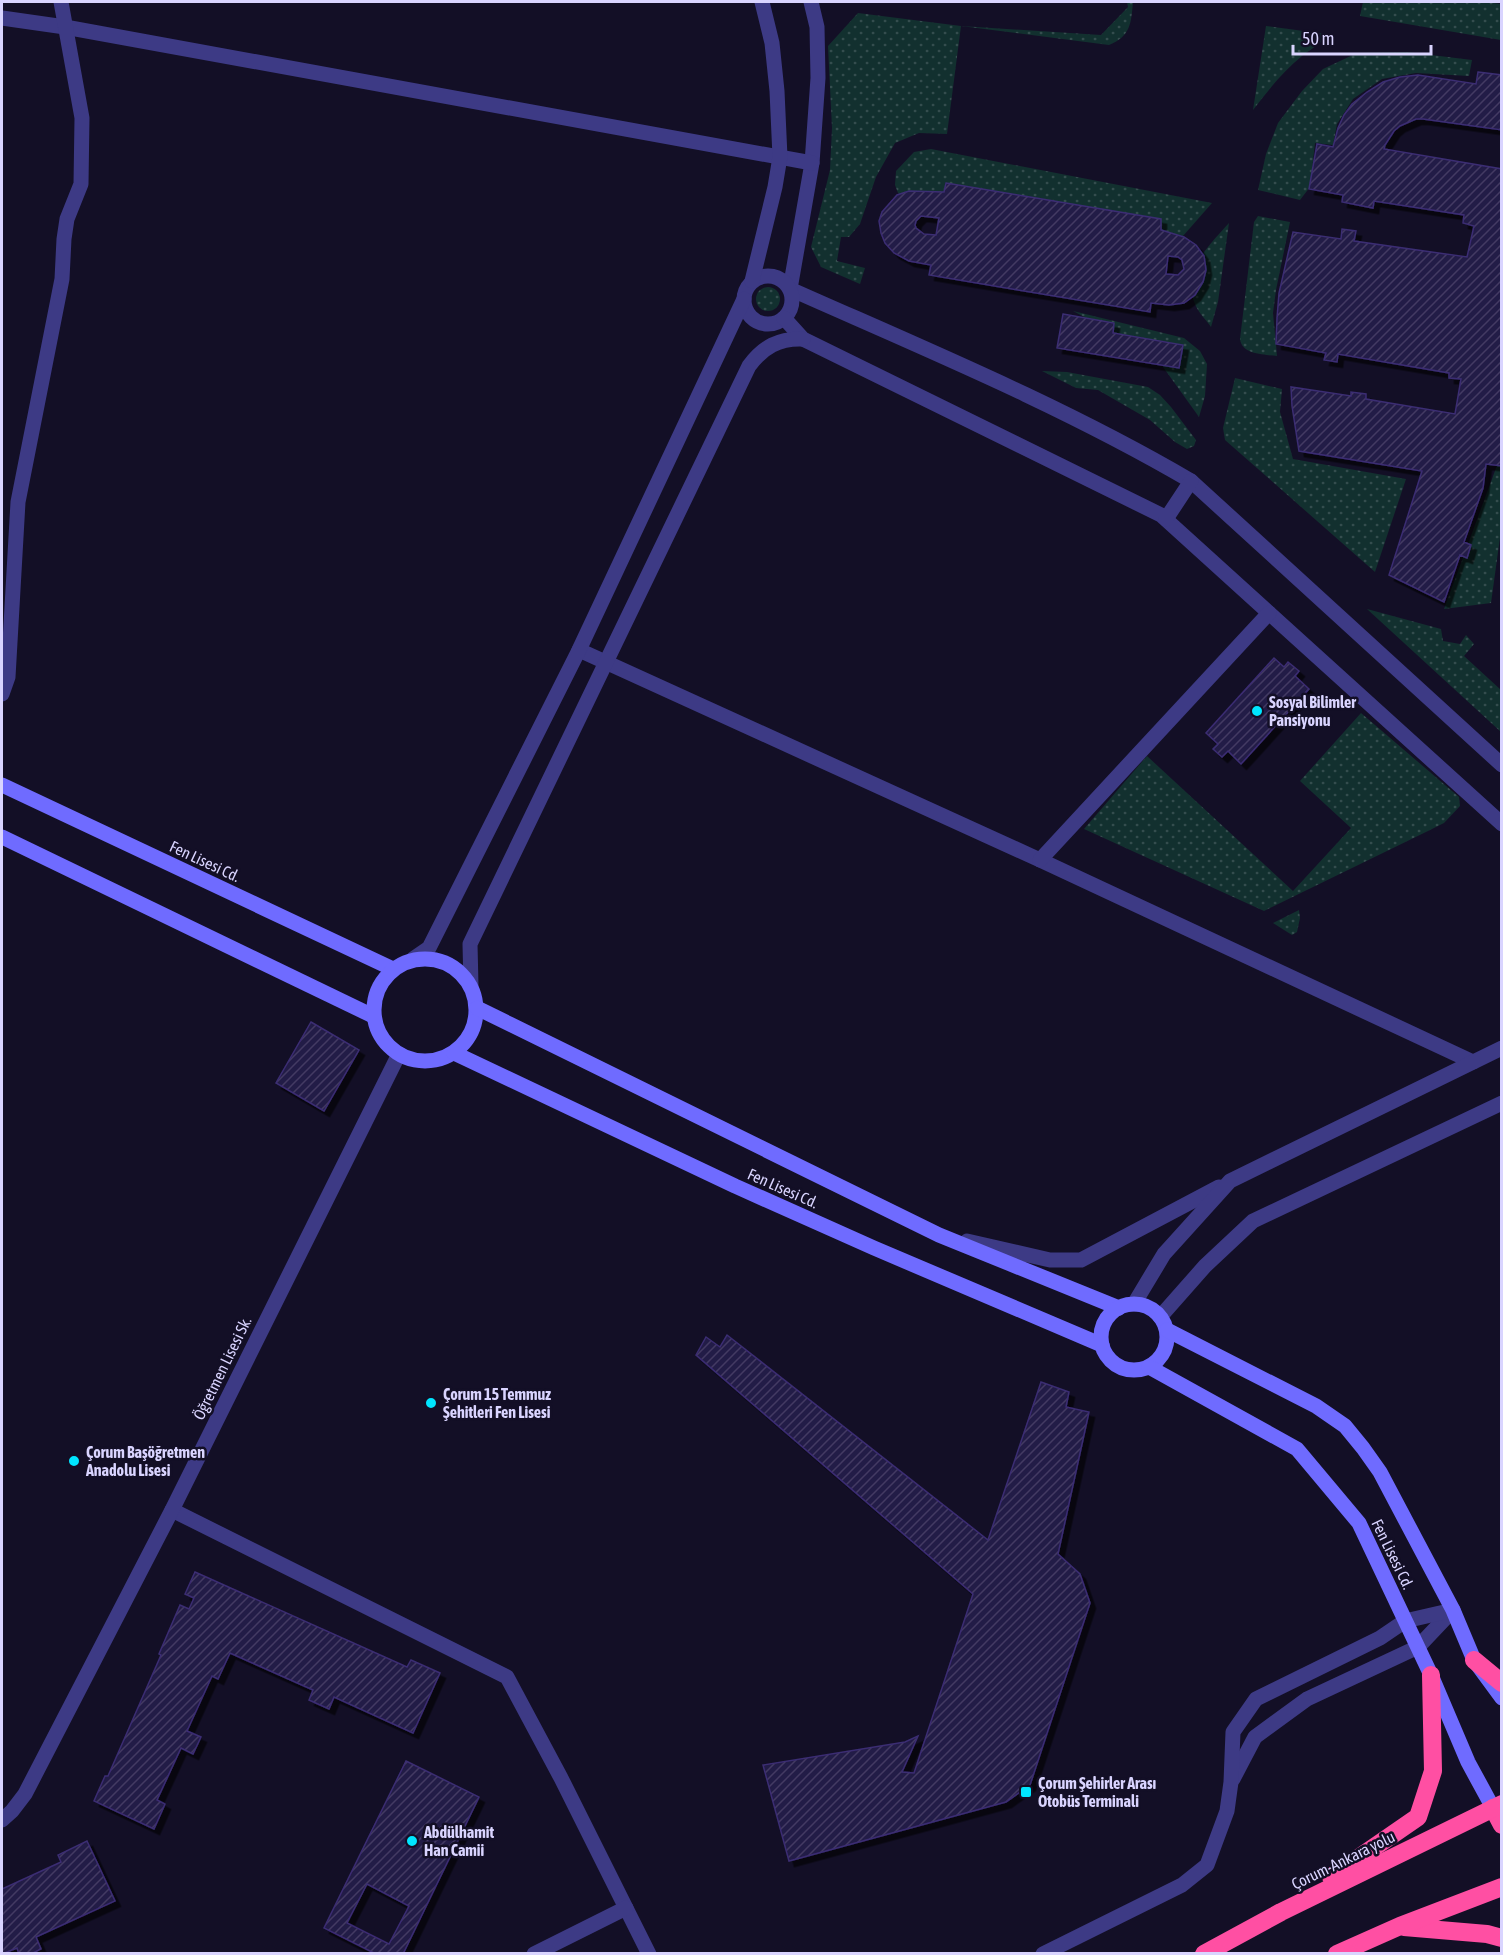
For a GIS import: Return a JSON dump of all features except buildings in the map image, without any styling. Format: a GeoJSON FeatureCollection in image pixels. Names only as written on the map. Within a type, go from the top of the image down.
{"type":"FeatureCollection","features":[{"type":"Feature","properties":{"kind":"highway"},"geometry":{"type":"LineString","coordinates":[[1474,1660],[1502,1683]]}},
{"type":"Feature","properties":{"kind":"highway"},"geometry":{"type":"LineString","coordinates":[[1281,1912],[1418,1817],[1433,1771],[1431,1675]]}},
{"type":"Feature","properties":{"kind":"highway"},"geometry":{"type":"LineString","coordinates":[[1497,1806],[1502,1826]]}},
{"type":"Feature","properties":{"kind":"highway","name":"Çorum-Ankara yolu"},"geometry":{"type":"LineString","coordinates":[[1204,1953],[1281,1912],[1497,1806]]}},
{"type":"Feature","properties":{"kind":"highway"},"geometry":{"type":"LineString","coordinates":[[1337,1953],[1502,1887]]}},
{"type":"Feature","properties":{"kind":"highway"},"geometry":{"type":"LineString","coordinates":[[1400,1926],[1487,1934],[1502,1938]]}},
{"type":"Feature","properties":{"kind":"street"},"geometry":{"type":"LineString","coordinates":[[2,694],[8,677],[18,502],[62,279],[63,239],[67,219],[81,184],[82,118],[61,2]]}},
{"type":"Feature","properties":{"kind":"street"},"geometry":{"type":"LineString","coordinates":[[762,2],[773,55],[780,157],[752,281],[579,650],[429,948],[393,969],[377,989],[373,1016],[380,1036],[399,1054],[413,1060],[434,1060],[454,1053],[471,1034],[477,1008],[471,986],[470,944],[749,366],[765,348],[779,321],[792,305],[790,289],[812,163],[818,78],[817,27],[811,2]]}},
{"type":"Feature","properties":{"kind":"street"},"geometry":{"type":"LineString","coordinates":[[2,18],[65,27],[812,163]]}},
{"type":"Feature","properties":{"kind":"street"},"geometry":{"type":"LineString","coordinates":[[752,281],[763,276],[779,278],[790,289],[942,356],[1133,447],[1191,481],[1502,765]]}},
{"type":"Feature","properties":{"kind":"street"},"geometry":{"type":"LineString","coordinates":[[744,298],[745,306],[754,320],[761,323],[779,321],[803,339],[1161,515],[1502,824]]}},
{"type":"Feature","properties":{"kind":"street"},"geometry":{"type":"LineString","coordinates":[[765,348],[791,338],[803,339]]}},
{"type":"Feature","properties":{"kind":"street"},"geometry":{"type":"LineString","coordinates":[[1166,519],[1191,481]]}},
{"type":"Feature","properties":{"kind":"street"},"geometry":{"type":"LineString","coordinates":[[1040,860],[1269,613]]}},
{"type":"Feature","properties":{"kind":"street"},"geometry":{"type":"LineString","coordinates":[[579,650],[1040,860],[1473,1062]]}},
{"type":"Feature","properties":{"kind":"street","name":"Fen Lisesi Cd."},"geometry":{"type":"LineString","coordinates":[[2,785],[393,969]]}},
{"type":"Feature","properties":{"kind":"street"},"geometry":{"type":"LineString","coordinates":[[2,837],[373,1016]]}},
{"type":"Feature","properties":{"kind":"street"},"geometry":{"type":"LineString","coordinates":[[413,959],[436,959],[457,969],[471,986]]}},
{"type":"Feature","properties":{"kind":"street","name":"Fen Lisesi Cd."},"geometry":{"type":"LineString","coordinates":[[477,1008],[939,1235],[1127,1306]]}},
{"type":"Feature","properties":{"kind":"street"},"geometry":{"type":"LineString","coordinates":[[939,1235],[1050,1260],[1081,1260],[1230,1181],[1502,1048]]}},
{"type":"Feature","properties":{"kind":"street","name":"Fen Lisesi Cd."},"geometry":{"type":"LineString","coordinates":[[454,1053],[735,1186],[1102,1345]]}},
{"type":"Feature","properties":{"kind":"street","name":"Öğretmen Lisesi Sk."},"geometry":{"type":"LineString","coordinates":[[2,1820],[25,1794],[172,1510],[399,1054]]}},
{"type":"Feature","properties":{"kind":"street"},"geometry":{"type":"LineString","coordinates":[[1163,1323],[1205,1266],[1254,1221],[1502,1103]]}},
{"type":"Feature","properties":{"kind":"street"},"geometry":{"type":"LineString","coordinates":[[1127,1306],[1164,1254],[1230,1181]]}},
{"type":"Feature","properties":{"kind":"street"},"geometry":{"type":"LineString","coordinates":[[1127,1306],[1144,1306],[1152,1310],[1163,1323],[1168,1341],[1165,1352],[1158,1361],[1140,1370],[1130,1371],[1120,1368],[1112,1362],[1102,1345],[1101,1334],[1104,1323],[1110,1314],[1127,1306]]}},
{"type":"Feature","properties":{"kind":"street","name":"Fen Lisesi Cd."},"geometry":{"type":"LineString","coordinates":[[1163,1323],[1316,1406],[1345,1426],[1380,1472],[1453,1610],[1474,1660],[1502,1698]]}},
{"type":"Feature","properties":{"kind":"street","name":"Fen Lisesi Cd."},"geometry":{"type":"LineString","coordinates":[[1149,1367],[1298,1449],[1359,1523],[1431,1675],[1468,1762],[1497,1806]]}},
{"type":"Feature","properties":{"kind":"street"},"geometry":{"type":"LineString","coordinates":[[172,1510],[507,1677],[561,1778],[649,1953]]}},
{"type":"Feature","properties":{"kind":"street"},"geometry":{"type":"LineString","coordinates":[[1043,1953],[1182,1885],[1207,1865],[1227,1811],[1233,1732],[1256,1700],[1380,1638],[1405,1621],[1453,1610]]}},
{"type":"Feature","properties":{"kind":"street"},"geometry":{"type":"LineString","coordinates":[[1231,1782],[1255,1737],[1307,1699],[1418,1647],[1453,1610]]}},
{"type":"Feature","properties":{"kind":"street"},"geometry":{"type":"LineString","coordinates":[[534,1953],[626,1908]]}},
{"type":"Feature","properties":{"kind":"green space"},"geometry":{"type":"Polygon","coordinates":[[[1127,2],[1133,2],[1126,33],[1109,45],[961,26],[1101,35],[1128,7],[1127,2]]]}},
{"type":"Feature","properties":{"kind":"green space"},"geometry":{"type":"Polygon","coordinates":[[[1363,2],[1501,4],[1501,40],[1360,16],[1363,2]]]}},
{"type":"Feature","properties":{"kind":"green space"},"geometry":{"type":"Polygon","coordinates":[[[858,13],[961,26],[947,134],[919,133],[895,143],[876,177],[860,224],[849,237],[841,237],[837,261],[865,268],[860,284],[821,267],[811,247],[830,170],[832,128],[828,46],[858,13]]]}},
{"type":"Feature","properties":{"kind":"green space"},"geometry":{"type":"Polygon","coordinates":[[[1266,26],[1326,34],[1319,44],[1282,75],[1253,110],[1266,26]]]}},
{"type":"Feature","properties":{"kind":"green space"},"geometry":{"type":"Polygon","coordinates":[[[1407,52],[1472,60],[1469,76],[1416,73],[1382,79],[1353,99],[1337,124],[1333,145],[1315,143],[1310,187],[1300,200],[1258,190],[1266,154],[1278,123],[1302,91],[1323,69],[1357,53],[1407,52]]]}},
{"type":"Feature","properties":{"kind":"green space"},"geometry":{"type":"Polygon","coordinates":[[[931,149],[1212,203],[1183,236],[910,199],[898,193],[895,185],[896,171],[914,152],[931,149]]]}},
{"type":"Feature","properties":{"kind":"green space"},"geometry":{"type":"Polygon","coordinates":[[[1258,216],[1290,222],[1273,313],[1277,356],[1249,351],[1240,339],[1254,222],[1258,216]]]}},
{"type":"Feature","properties":{"kind":"green space"},"geometry":{"type":"Polygon","coordinates":[[[1229,223],[1218,302],[1211,327],[1195,304],[1192,281],[1199,260],[1229,223]]]}},
{"type":"Feature","properties":{"kind":"green space"},"geometry":{"type":"Polygon","coordinates":[[[768,287],[777,290],[780,299],[777,308],[768,311],[759,308],[756,299],[759,290],[768,287]]]}},
{"type":"Feature","properties":{"kind":"green space"},"geometry":{"type":"Polygon","coordinates":[[[1073,311],[1184,338],[1200,351],[1207,364],[1205,396],[1199,417],[1153,353],[1073,311]]]}},
{"type":"Feature","properties":{"kind":"green space"},"geometry":{"type":"Polygon","coordinates":[[[1042,371],[1067,372],[1148,387],[1160,395],[1171,407],[1196,440],[1194,446],[1187,449],[1175,442],[1150,420],[1098,390],[1076,388],[1042,371]]]}},
{"type":"Feature","properties":{"kind":"green space"},"geometry":{"type":"Polygon","coordinates":[[[1235,378],[1282,389],[1280,412],[1293,459],[1406,479],[1375,572],[1225,440],[1223,428],[1235,378]]]}},
{"type":"Feature","properties":{"kind":"green space"},"geometry":{"type":"Polygon","coordinates":[[[1499,460],[1502,462],[1502,523],[1491,603],[1444,609],[1499,460]]]}},
{"type":"Feature","properties":{"kind":"green space"},"geometry":{"type":"Polygon","coordinates":[[[1367,609],[1441,629],[1443,641],[1460,644],[1466,635],[1474,644],[1464,656],[1501,690],[1501,732],[1367,609]]]}},
{"type":"Feature","properties":{"kind":"green space"},"geometry":{"type":"Polygon","coordinates":[[[1361,713],[1459,797],[1460,806],[1444,823],[1264,911],[1084,829],[1147,756],[1293,891],[1351,828],[1300,781],[1361,713]]]}},
{"type":"Feature","properties":{"kind":"green space"},"geometry":{"type":"Polygon","coordinates":[[[1299,910],[1297,932],[1292,935],[1273,923],[1299,910]]]}},
{"type":"Feature","properties":{"kind":"place","name":"Sosyal Bilimler Pansiyonu"},"geometry":{"type":"Point","coordinates":[1257,711]}},
{"type":"Feature","properties":{"kind":"place","name":"Çorum 15 Temmuz Şehitleri Fen Lisesi"},"geometry":{"type":"Point","coordinates":[431,1403]}},
{"type":"Feature","properties":{"kind":"place","name":"Çorum Başöğretmen Anadolu Lisesi"},"geometry":{"type":"Point","coordinates":[74,1461]}},
{"type":"Feature","properties":{"kind":"place","name":"Çorum Şehirler Arası Otobüs Terminali"},"geometry":{"type":"Point","coordinates":[1026,1792]}},
{"type":"Feature","properties":{"kind":"place","name":"Abdülhamit Han Camii"},"geometry":{"type":"Point","coordinates":[412,1841]}}]}
